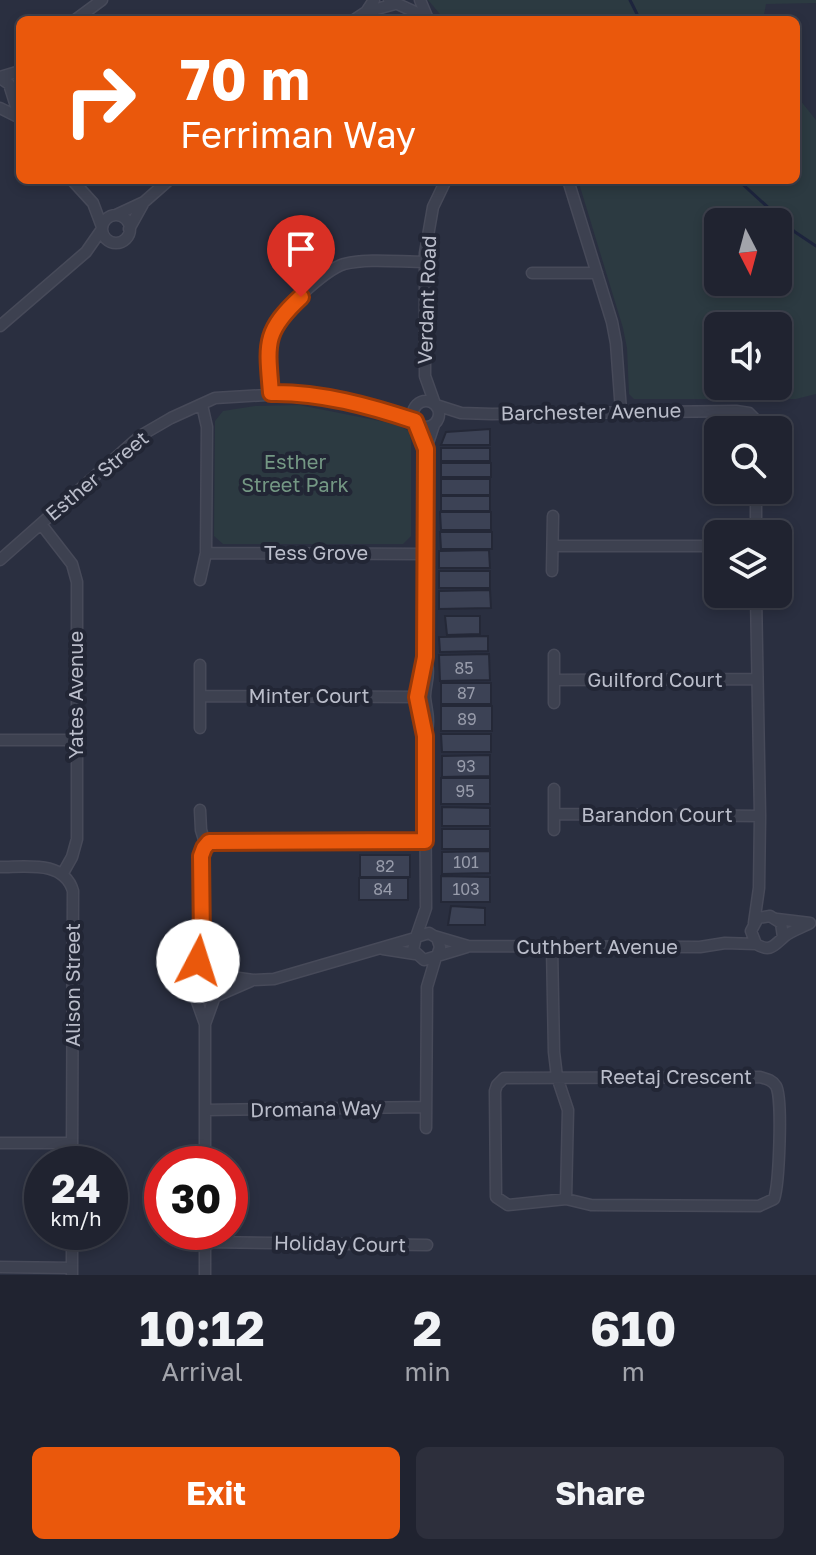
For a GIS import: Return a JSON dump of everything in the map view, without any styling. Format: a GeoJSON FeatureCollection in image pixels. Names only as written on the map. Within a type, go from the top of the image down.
{"type":"FeatureCollection","features":[{"type":"Feature","properties":{"kind":"street"},"geometry":{"type":"LineString","coordinates":[[80,16],[102,0]]}},
{"type":"Feature","properties":{"kind":"street"},"geometry":{"type":"LineString","coordinates":[[366,12],[374,0]]}},
{"type":"Feature","properties":{"kind":"street"},"geometry":{"type":"LineString","coordinates":[[360,16],[399,2],[424,16]]}},
{"type":"Feature","properties":{"kind":"street"},"geometry":{"type":"LineString","coordinates":[[0,78],[6,81],[16,108]]}},
{"type":"Feature","properties":{"kind":"street"},"geometry":{"type":"LineString","coordinates":[[0,106],[7,102],[16,80]]}},
{"type":"Feature","properties":{"kind":"street"},"geometry":{"type":"LineString","coordinates":[[76,184],[93,203],[126,220],[129,229]]}},
{"type":"Feature","properties":{"kind":"street"},"geometry":{"type":"LineString","coordinates":[[0,326],[86,252],[107,218],[144,202],[164,184]]}},
{"type":"Feature","properties":{"kind":"street","name":"Verdant Road"},"geometry":{"type":"LineString","coordinates":[[416,405],[425,376],[425,262],[433,207],[444,184]]}},
{"type":"Feature","properties":{"kind":"street"},"geometry":{"type":"LineString","coordinates":[[569,184],[616,343],[621,411]]}},
{"type":"Feature","properties":{"kind":"street"},"geometry":{"type":"LineString","coordinates":[[86,252],[126,238],[144,202]]}},
{"type":"Feature","properties":{"kind":"street"},"geometry":{"type":"LineString","coordinates":[[93,203],[107,240],[118,242]]}},
{"type":"Feature","properties":{"kind":"street"},"geometry":{"type":"LineString","coordinates":[[271,393],[268,354],[271,331],[282,314],[328,272],[341,265],[359,262],[425,262]]}},
{"type":"Feature","properties":{"kind":"street"},"geometry":{"type":"LineString","coordinates":[[532,273],[597,273]]}},
{"type":"Feature","properties":{"kind":"street","name":"Verdant Road"},"geometry":{"type":"LineString","coordinates":[[425,376],[435,405]]}},
{"type":"Feature","properties":{"kind":"street","name":"Esther Street"},"geometry":{"type":"LineString","coordinates":[[0,560],[140,436],[215,398],[300,393],[390,412],[416,422]]}},
{"type":"Feature","properties":{"kind":"street"},"geometry":{"type":"LineString","coordinates":[[426,449],[413,414],[416,405],[426,401],[435,405],[439,414],[426,449],[425,657],[421,697],[425,736],[426,908],[440,947],[427,987],[426,1128]]}},
{"type":"Feature","properties":{"kind":"street"},"geometry":{"type":"LineString","coordinates":[[200,580],[206,553],[207,427],[202,405]]}},
{"type":"Feature","properties":{"kind":"street","name":"Esther Street"},"geometry":{"type":"LineString","coordinates":[[390,412],[416,405]]}},
{"type":"Feature","properties":{"kind":"street","name":"Barchester Avenue"},"geometry":{"type":"LineString","coordinates":[[435,405],[461,413],[736,411],[752,416]]}},
{"type":"Feature","properties":{"kind":"street","name":"Barchester Avenue"},"geometry":{"type":"LineString","coordinates":[[435,424],[461,413]]}},
{"type":"Feature","properties":{"kind":"street"},"geometry":{"type":"LineString","coordinates":[[416,422],[425,427],[435,424]]}},
{"type":"Feature","properties":{"kind":"street"},"geometry":{"type":"LineString","coordinates":[[552,571],[553,516]]}},
{"type":"Feature","properties":{"kind":"street","name":"Yates Avenue"},"geometry":{"type":"LineString","coordinates":[[41,524],[72,564],[77,582],[77,839],[63,873]]}},
{"type":"Feature","properties":{"kind":"street"},"geometry":{"type":"LineString","coordinates":[[553,546],[704,546]]}},
{"type":"Feature","properties":{"kind":"street","name":"Tess Grove"},"geometry":{"type":"LineString","coordinates":[[206,553],[425,554]]}},
{"type":"Feature","properties":{"kind":"street"},"geometry":{"type":"LineString","coordinates":[[756,608],[760,816],[759,888],[752,927],[756,944],[771,949],[783,937],[813,923]]}},
{"type":"Feature","properties":{"kind":"street"},"geometry":{"type":"LineString","coordinates":[[554,655],[554,703]]}},
{"type":"Feature","properties":{"kind":"street"},"geometry":{"type":"LineString","coordinates":[[200,665],[200,728]]}},
{"type":"Feature","properties":{"kind":"street","name":"Guilford Court"},"geometry":{"type":"LineString","coordinates":[[554,680],[756,679]]}},
{"type":"Feature","properties":{"kind":"street","name":"Minter Court"},"geometry":{"type":"LineString","coordinates":[[201,696],[421,697]]}},
{"type":"Feature","properties":{"kind":"street"},"geometry":{"type":"LineString","coordinates":[[0,740],[75,740]]}},
{"type":"Feature","properties":{"kind":"street","name":"Barandon Court"},"geometry":{"type":"LineString","coordinates":[[554,789],[554,830]]}},
{"type":"Feature","properties":{"kind":"street"},"geometry":{"type":"LineString","coordinates":[[200,810],[206,846]]}},
{"type":"Feature","properties":{"kind":"street","name":"Barandon Court"},"geometry":{"type":"LineString","coordinates":[[554,814],[760,816]]}},
{"type":"Feature","properties":{"kind":"street"},"geometry":{"type":"LineString","coordinates":[[205,1146],[205,1024],[191,983],[202,943],[201,856],[206,846],[216,841],[425,841]]}},
{"type":"Feature","properties":{"kind":"street"},"geometry":{"type":"LineString","coordinates":[[0,867],[44,868],[63,873]]}},
{"type":"Feature","properties":{"kind":"street","name":"Alison Street"},"geometry":{"type":"LineString","coordinates":[[63,873],[70,880],[73,891],[72,1143]]}},
{"type":"Feature","properties":{"kind":"street"},"geometry":{"type":"LineString","coordinates":[[759,888],[774,918],[783,927],[783,937]]}},
{"type":"Feature","properties":{"kind":"street"},"geometry":{"type":"LineString","coordinates":[[426,908],[413,945],[427,987]]}},
{"type":"Feature","properties":{"kind":"street"},"geometry":{"type":"LineString","coordinates":[[752,927],[758,918],[813,923]]}},
{"type":"Feature","properties":{"kind":"street","name":"Cuthbert Avenue"},"geometry":{"type":"LineString","coordinates":[[725,943],[752,927]]}},
{"type":"Feature","properties":{"kind":"street"},"geometry":{"type":"LineString","coordinates":[[194,993],[202,998],[216,995],[253,980],[285,976],[361,952],[381,949],[424,933],[434,935]]}},
{"type":"Feature","properties":{"kind":"street","name":"Cuthbert Avenue"},"geometry":{"type":"LineString","coordinates":[[434,935],[468,946]]}},
{"type":"Feature","properties":{"kind":"street"},"geometry":{"type":"LineString","coordinates":[[202,943],[221,984],[205,1024]]}},
{"type":"Feature","properties":{"kind":"street","name":"Cuthbert Avenue"},"geometry":{"type":"LineString","coordinates":[[436,956],[468,946],[700,947],[725,943],[756,944]]}},
{"type":"Feature","properties":{"kind":"street"},"geometry":{"type":"LineString","coordinates":[[552,946],[554,1052],[557,1077],[568,1110],[566,1199]]}},
{"type":"Feature","properties":{"kind":"street"},"geometry":{"type":"LineString","coordinates":[[381,949],[415,954],[424,960],[436,956]]}},
{"type":"Feature","properties":{"kind":"street"},"geometry":{"type":"LineString","coordinates":[[196,973],[205,969],[253,980]]}},
{"type":"Feature","properties":{"kind":"street","name":"Reetaj Crescent"},"geometry":{"type":"LineString","coordinates":[[760,1077],[775,1084],[779,1100],[778,1181],[774,1199],[768,1203],[759,1206],[591,1205],[566,1199],[508,1205],[496,1197],[497,1085],[504,1078],[760,1077]]}},
{"type":"Feature","properties":{"kind":"street","name":"Dromana Way"},"geometry":{"type":"LineString","coordinates":[[205,1110],[426,1107]]}},
{"type":"Feature","properties":{"kind":"street"},"geometry":{"type":"LineString","coordinates":[[0,1143],[72,1143]]}},
{"type":"Feature","properties":{"kind":"street","name":"Holiday Court"},"geometry":{"type":"LineString","coordinates":[[248,1239],[427,1245]]}},
{"type":"Feature","properties":{"kind":"street"},"geometry":{"type":"LineString","coordinates":[[0,1267],[72,1271],[72,1250]]}},
{"type":"Feature","properties":{"kind":"street"},"geometry":{"type":"LineString","coordinates":[[205,1250],[205,1275]]}},
{"type":"Feature","properties":{"kind":"green space"},"geometry":{"type":"Polygon","coordinates":[[[428,0],[816,0],[816,3],[766,4],[764,16],[442,16],[428,0]]]}},
{"type":"Feature","properties":{"kind":"green space"},"geometry":{"type":"Polygon","coordinates":[[[800,100],[816,120],[816,394],[792,399],[792,312],[704,312],[704,399],[634,399],[629,394],[627,348],[579,184],[800,184],[800,100]]]}},
{"type":"Feature","properties":{"kind":"green space","name":"Esther Street Park"},"geometry":{"type":"Polygon","coordinates":[[[299,405],[395,424],[409,431],[411,536],[403,544],[223,544],[214,536],[215,421],[223,411],[255,406],[299,405]]]}},
{"type":"Feature","properties":{"kind":"building"},"geometry":{"type":"Polygon","coordinates":[[[490,429],[490,445],[441,445],[446,432],[490,429]]]}},
{"type":"Feature","properties":{"kind":"building"},"geometry":{"type":"Polygon","coordinates":[[[441,448],[490,448],[490,461],[441,461],[441,448]]]}},
{"type":"Feature","properties":{"kind":"building"},"geometry":{"type":"Polygon","coordinates":[[[441,463],[491,463],[491,477],[441,477],[441,463]]]}},
{"type":"Feature","properties":{"kind":"building"},"geometry":{"type":"Polygon","coordinates":[[[441,479],[490,479],[490,495],[441,495],[441,479]]]}},
{"type":"Feature","properties":{"kind":"building"},"geometry":{"type":"Polygon","coordinates":[[[441,496],[490,496],[490,511],[441,511],[441,496]]]}},
{"type":"Feature","properties":{"kind":"building"},"geometry":{"type":"Polygon","coordinates":[[[440,512],[491,512],[491,530],[441,530],[440,512]]]}},
{"type":"Feature","properties":{"kind":"building"},"geometry":{"type":"Polygon","coordinates":[[[440,532],[492,532],[492,549],[441,549],[440,532]]]}},
{"type":"Feature","properties":{"kind":"building"},"geometry":{"type":"Polygon","coordinates":[[[489,550],[490,568],[439,568],[439,551],[489,550]]]}},
{"type":"Feature","properties":{"kind":"building"},"geometry":{"type":"Polygon","coordinates":[[[439,571],[490,571],[490,588],[439,588],[439,571]]]}},
{"type":"Feature","properties":{"kind":"building"},"geometry":{"type":"Polygon","coordinates":[[[490,590],[491,608],[439,609],[439,591],[490,590]]]}},
{"type":"Feature","properties":{"kind":"building"},"geometry":{"type":"Polygon","coordinates":[[[445,616],[480,616],[480,634],[447,635],[445,616]]]}},
{"type":"Feature","properties":{"kind":"building"},"geometry":{"type":"Polygon","coordinates":[[[488,636],[488,651],[440,652],[439,637],[488,636]]]}},
{"type":"Feature","properties":{"kind":"building"},"geometry":{"type":"Polygon","coordinates":[[[489,654],[490,680],[440,681],[439,655],[489,654]]]}},
{"type":"Feature","properties":{"kind":"building"},"geometry":{"type":"Polygon","coordinates":[[[441,683],[491,683],[491,704],[441,704],[441,683]]]}},
{"type":"Feature","properties":{"kind":"building"},"geometry":{"type":"Polygon","coordinates":[[[441,706],[492,706],[492,731],[441,731],[441,706]]]}},
{"type":"Feature","properties":{"kind":"building"},"geometry":{"type":"Polygon","coordinates":[[[441,734],[491,734],[491,752],[442,752],[441,734]]]}},
{"type":"Feature","properties":{"kind":"building"},"geometry":{"type":"Polygon","coordinates":[[[490,755],[490,776],[442,777],[442,756],[490,755]]]}},
{"type":"Feature","properties":{"kind":"building"},"geometry":{"type":"Polygon","coordinates":[[[441,778],[490,778],[490,804],[441,804],[441,778]]]}},
{"type":"Feature","properties":{"kind":"building"},"geometry":{"type":"Polygon","coordinates":[[[442,807],[490,808],[490,826],[442,826],[442,807]]]}},
{"type":"Feature","properties":{"kind":"building"},"geometry":{"type":"Polygon","coordinates":[[[442,829],[490,829],[490,849],[442,849],[442,829]]]}},
{"type":"Feature","properties":{"kind":"building"},"geometry":{"type":"Polygon","coordinates":[[[490,851],[490,873],[442,874],[442,852],[490,851]]]}},
{"type":"Feature","properties":{"kind":"building"},"geometry":{"type":"Polygon","coordinates":[[[360,855],[410,855],[410,877],[360,877],[360,855]]]}},
{"type":"Feature","properties":{"kind":"building"},"geometry":{"type":"Polygon","coordinates":[[[441,876],[490,877],[490,902],[441,902],[441,876]]]}},
{"type":"Feature","properties":{"kind":"building"},"geometry":{"type":"Polygon","coordinates":[[[359,878],[408,878],[408,900],[359,900],[359,878]]]}},
{"type":"Feature","properties":{"kind":"building"},"geometry":{"type":"Polygon","coordinates":[[[451,906],[485,908],[485,925],[448,925],[451,906]]]}},
{"type":"Feature","properties":{"kind":"waterway"},"geometry":{"type":"LineString","coordinates":[[630,0],[638,16]]}},
{"type":"Feature","properties":{"kind":"waterway"},"geometry":{"type":"LineString","coordinates":[[742,184],[795,232],[816,246]]}},
{"type":"Feature","properties":{"kind":"route"},"geometry":{"type":"LineString","coordinates":[[198,961],[202,943],[201,856],[209,842],[425,841],[425,736],[417,697],[425,657],[426,449],[415,421],[390,412],[300,393],[271,393],[268,354],[271,331],[282,314],[301,297]]}}]}
